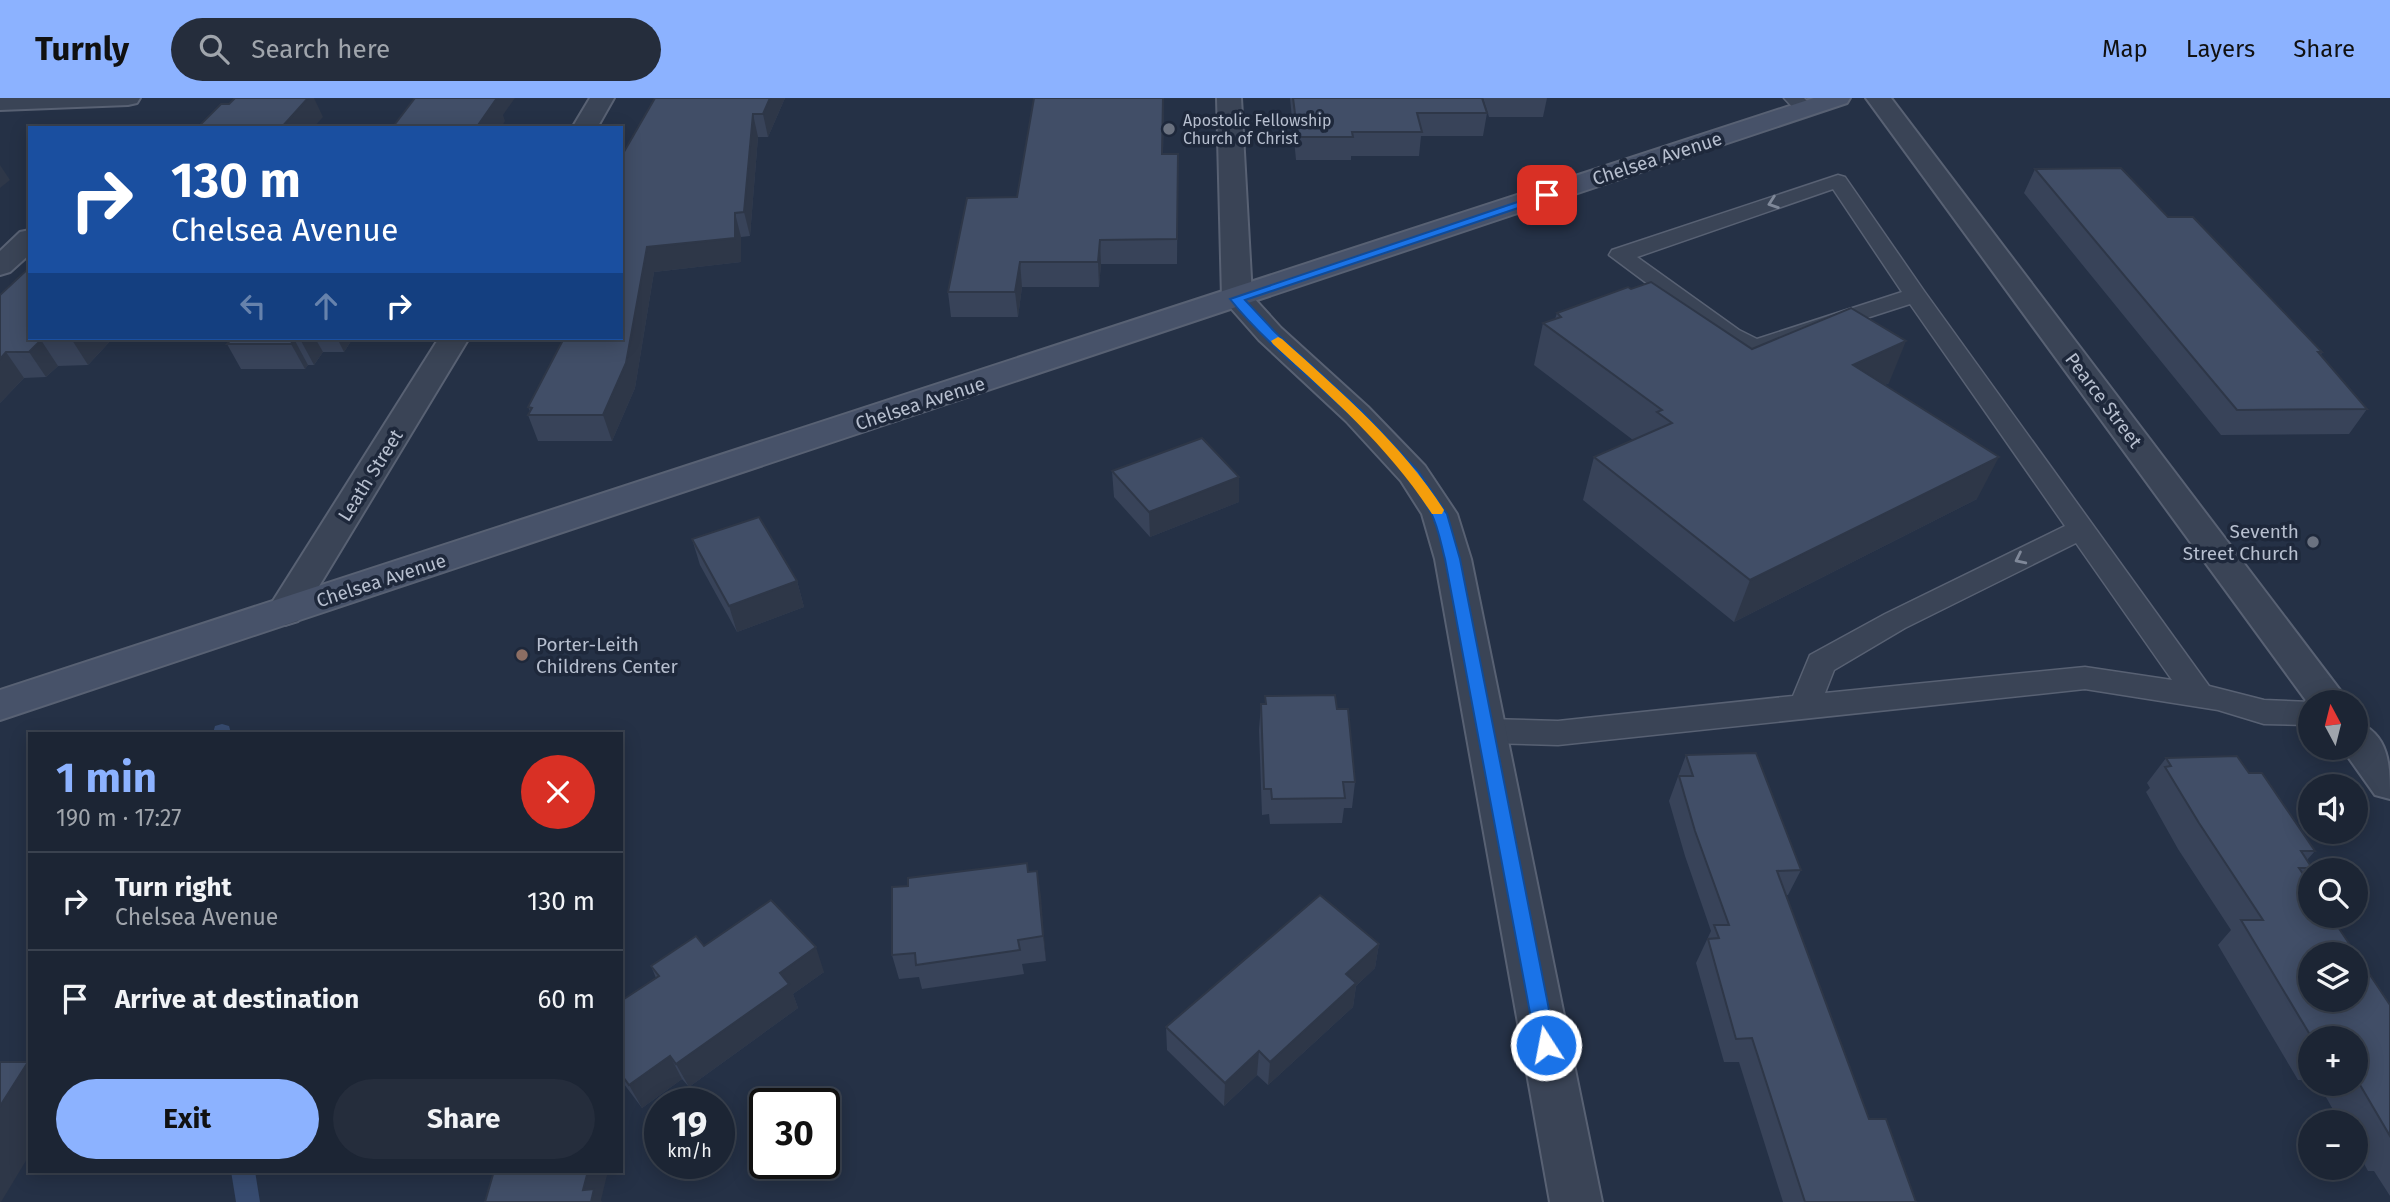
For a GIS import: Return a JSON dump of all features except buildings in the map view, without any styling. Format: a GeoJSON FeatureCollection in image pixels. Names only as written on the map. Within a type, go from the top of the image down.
{"type":"FeatureCollection","features":[{"type":"Feature","properties":{"kind":"main road","name":"Chelsea Avenue"},"geometry":{"type":"LineString","coordinates":[[0,705],[1237,299],[1799,104],[1838,98]]}},
{"type":"Feature","properties":{"kind":"street"},"geometry":{"type":"LineString","coordinates":[[585,126],[602,98]]}},
{"type":"Feature","properties":{"kind":"street"},"geometry":{"type":"LineString","coordinates":[[1229,98],[1237,299],[1270,334],[1357,414],[1404,464],[1439,514],[1453,559],[1576,1202]]}},
{"type":"Feature","properties":{"kind":"street","name":"Pearce Street"},"geometry":{"type":"LineString","coordinates":[[1878,98],[2320,690]]}},
{"type":"Feature","properties":{"kind":"street"},"geometry":{"type":"LineString","coordinates":[[0,103],[131,104]]}},
{"type":"Feature","properties":{"kind":"street"},"geometry":{"type":"LineString","coordinates":[[0,266],[28,240]]}},
{"type":"Feature","properties":{"kind":"street","name":"Leath Street"},"geometry":{"type":"LineString","coordinates":[[285,612],[453,340]]}},
{"type":"Feature","properties":{"kind":"street"},"geometry":{"type":"LineString","coordinates":[[2368,753],[2390,783]]}},
{"type":"Feature","properties":{"kind":"lane"},"geometry":{"type":"LineString","coordinates":[[1915,295],[1755,347],[1731,335],[1620,255],[1838,181],[1915,295],[2199,696]]}},
{"type":"Feature","properties":{"kind":"lane"},"geometry":{"type":"LineString","coordinates":[[1805,706],[1822,663],[1895,621],[2081,529]]}},
{"type":"Feature","properties":{"kind":"lane"},"geometry":{"type":"LineString","coordinates":[[1486,731],[1558,733],[2085,678],[2199,696],[2264,712],[2298,713]]}},
{"type":"Feature","properties":{"kind":"waterway"},"geometry":{"type":"LineString","coordinates":[[243,1173],[248,1202]]}},
{"type":"Feature","properties":{"kind":"slow traffic"},"geometry":{"type":"LineString","coordinates":[[1278,341],[1357,414],[1413,474],[1437,510]]}},
{"type":"Feature","properties":{"kind":"place","name":"Apostolic Fellowship Church of Christ"},"geometry":{"type":"Point","coordinates":[1169,129]}},
{"type":"Feature","properties":{"kind":"place","name":"Seventh Street Church"},"geometry":{"type":"Point","coordinates":[2313,542]}},
{"type":"Feature","properties":{"kind":"place","name":"Porter-Leith Childrens Center"},"geometry":{"type":"Point","coordinates":[522,655]}},
{"type":"Feature","properties":{"kind":"route"},"geometry":{"type":"LineString","coordinates":[[1546,1045],[1453,559],[1439,514],[1413,474],[1357,414],[1270,334],[1237,299],[1547,195]]}}]}
